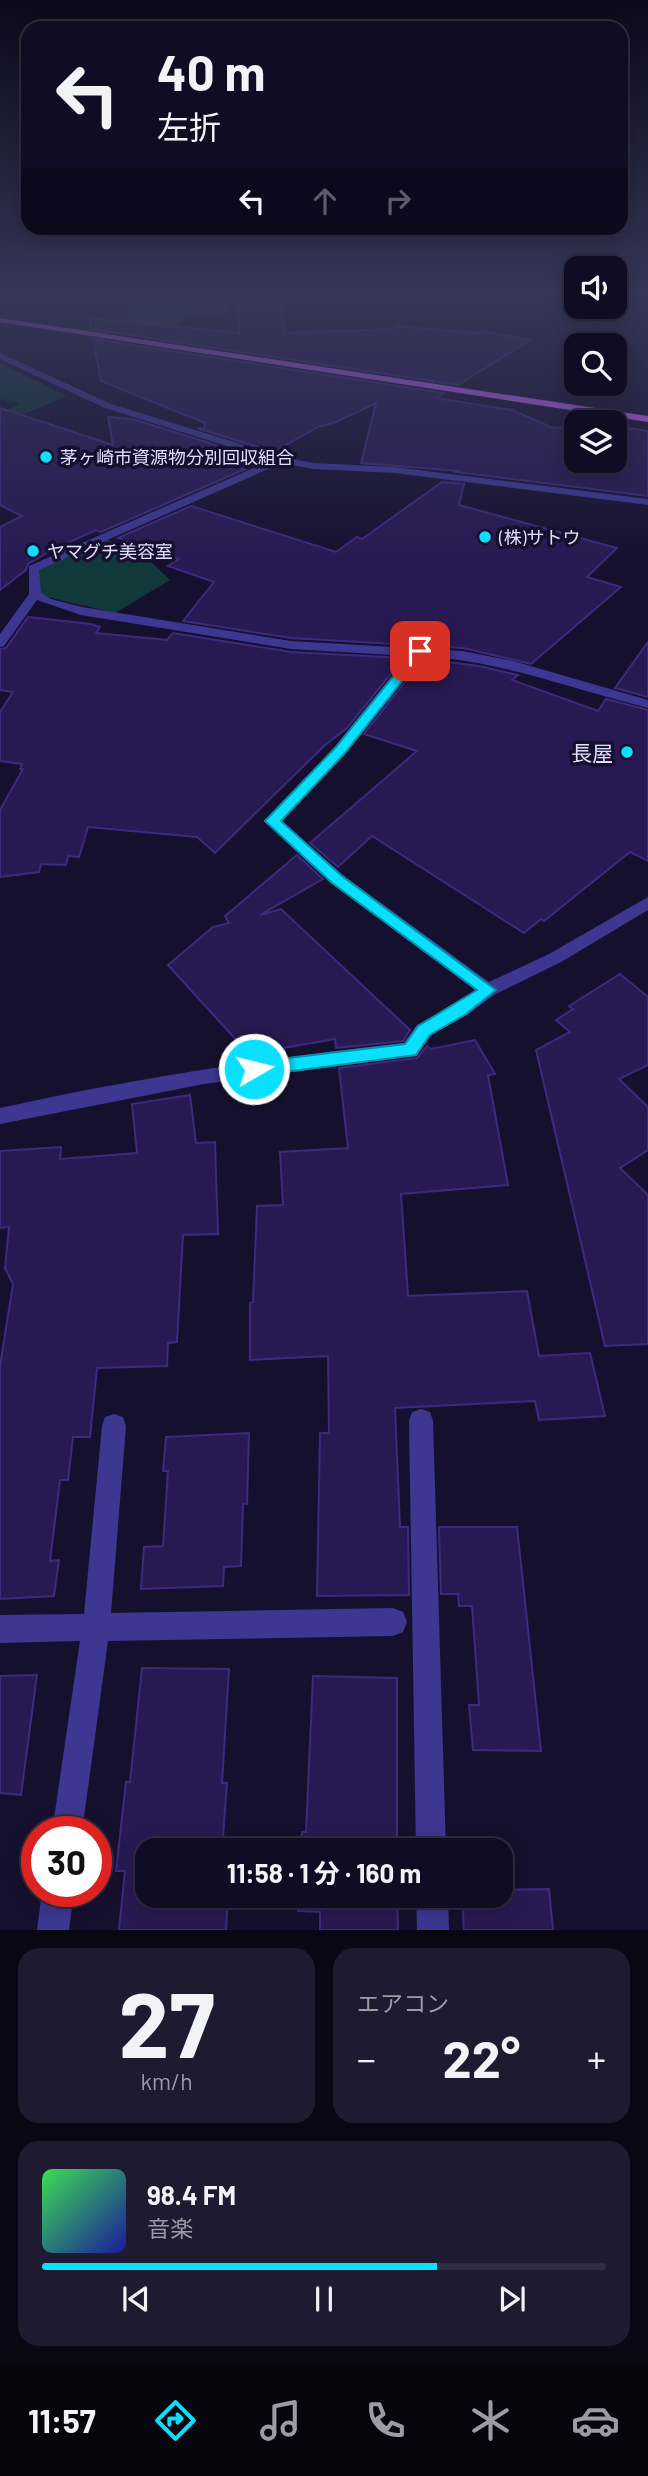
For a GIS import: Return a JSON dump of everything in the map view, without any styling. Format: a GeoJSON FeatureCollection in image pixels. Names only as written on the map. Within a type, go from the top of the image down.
{"type":"FeatureCollection","features":[{"type":"Feature","properties":{"kind":"main road"},"geometry":{"type":"LineString","coordinates":[[413,383],[648,419]]}},
{"type":"Feature","properties":{"kind":"street"},"geometry":{"type":"LineString","coordinates":[[58,383],[108,406],[281,460],[313,466],[395,470],[648,502]]}},
{"type":"Feature","properties":{"kind":"street"},"geometry":{"type":"LineString","coordinates":[[0,643],[35,594],[33,568],[281,460]]}},
{"type":"Feature","properties":{"kind":"street"},"geometry":{"type":"LineString","coordinates":[[35,594],[47,602],[82,611],[291,645],[463,655],[508,664],[648,704]]}},
{"type":"Feature","properties":{"kind":"street"},"geometry":{"type":"LineString","coordinates":[[420,651],[340,750],[272,821],[337,879],[488,990]]}},
{"type":"Feature","properties":{"kind":"street"},"geometry":{"type":"LineString","coordinates":[[0,1116],[98,1092],[332,1058],[410,1050],[424,1030],[461,1010],[488,990],[555,958],[648,903]]}},
{"type":"Feature","properties":{"kind":"street"},"geometry":{"type":"LineString","coordinates":[[421,1420],[431,1838]]}},
{"type":"Feature","properties":{"kind":"street"},"geometry":{"type":"LineString","coordinates":[[69,1816],[96,1627],[114,1426]]}},
{"type":"Feature","properties":{"kind":"street"},"geometry":{"type":"LineString","coordinates":[[0,1629],[393,1622]]}},
{"type":"Feature","properties":{"kind":"street"},"geometry":{"type":"LineString","coordinates":[[53,1930],[56,1907]]}},
{"type":"Feature","properties":{"kind":"street"},"geometry":{"type":"LineString","coordinates":[[432,1908],[433,1930]]}},
{"type":"Feature","properties":{"kind":"green space"},"geometry":{"type":"Polygon","coordinates":[[[0,383],[40,383],[66,396],[23,415],[8,410],[20,403],[0,399],[0,383]]]}},
{"type":"Feature","properties":{"kind":"green space"},"geometry":{"type":"Polygon","coordinates":[[[103,537],[152,563],[170,580],[115,613],[35,594],[33,568],[103,537]]]}},
{"type":"Feature","properties":{"kind":"building"},"geometry":{"type":"Polygon","coordinates":[[[106,383],[379,383],[444,393],[436,398],[512,410],[553,428],[564,427],[564,473],[627,473],[627,428],[648,431],[648,496],[456,472],[458,471],[361,463],[376,403],[336,422],[318,427],[274,452],[197,428],[204,429],[205,423],[106,383]]]}},
{"type":"Feature","properties":{"kind":"building"},"geometry":{"type":"Polygon","coordinates":[[[0,408],[113,445],[108,417],[136,420],[260,459],[241,468],[245,469],[101,532],[96,530],[54,549],[28,564],[26,570],[0,590],[0,527],[22,516],[0,505],[0,408]]]}},
{"type":"Feature","properties":{"kind":"building"},"geometry":{"type":"Polygon","coordinates":[[[442,482],[464,484],[459,505],[617,548],[587,577],[621,587],[531,664],[463,648],[291,638],[183,621],[214,582],[168,566],[179,559],[118,538],[191,506],[336,552],[357,537],[362,539],[442,482]]]}},
{"type":"Feature","properties":{"kind":"building"},"geometry":{"type":"Polygon","coordinates":[[[28,617],[91,624],[100,627],[96,633],[167,640],[173,633],[291,652],[404,658],[347,728],[324,746],[215,853],[197,837],[88,827],[79,857],[68,856],[66,865],[41,864],[39,872],[0,877],[0,810],[23,769],[20,769],[22,764],[0,761],[0,712],[13,692],[0,690],[0,649],[6,648],[28,617]]]}},
{"type":"Feature","properties":{"kind":"building"},"geometry":{"type":"Polygon","coordinates":[[[648,642],[648,697],[615,688],[648,642]]]}},
{"type":"Feature","properties":{"kind":"building"},"geometry":{"type":"Polygon","coordinates":[[[423,659],[479,666],[518,675],[512,680],[598,711],[606,699],[648,710],[648,861],[630,852],[544,921],[541,919],[524,933],[372,836],[338,867],[310,843],[417,751],[364,734],[423,659]]]}},
{"type":"Feature","properties":{"kind":"building"},"geometry":{"type":"Polygon","coordinates":[[[297,855],[323,879],[260,915],[281,909],[410,1030],[403,1041],[336,1048],[335,1039],[249,1054],[168,965],[213,927],[229,923],[225,916],[297,855]]]}},
{"type":"Feature","properties":{"kind":"building"},"geometry":{"type":"Polygon","coordinates":[[[620,974],[648,997],[648,1065],[619,1079],[648,1107],[648,1150],[620,1168],[648,1195],[648,1344],[605,1346],[536,1050],[570,1032],[556,1020],[573,1009],[569,1006],[620,974]]]}},
{"type":"Feature","properties":{"kind":"building"},"geometry":{"type":"Polygon","coordinates":[[[475,1040],[495,1074],[488,1075],[508,1185],[401,1194],[408,1296],[527,1291],[539,1356],[590,1353],[605,1416],[539,1420],[535,1401],[395,1408],[400,1527],[408,1527],[409,1595],[317,1596],[320,1433],[329,1433],[328,1356],[250,1360],[250,1303],[253,1302],[257,1206],[283,1205],[280,1152],[348,1148],[339,1068],[417,1058],[427,1046],[431,1049],[475,1040]]]}},
{"type":"Feature","properties":{"kind":"building"},"geometry":{"type":"Polygon","coordinates":[[[190,1095],[196,1143],[215,1142],[218,1234],[183,1235],[177,1342],[168,1343],[167,1366],[97,1368],[90,1437],[73,1437],[68,1480],[60,1480],[50,1561],[59,1560],[54,1596],[0,1599],[0,1366],[13,1284],[5,1268],[9,1227],[0,1228],[0,1151],[61,1147],[60,1159],[137,1153],[132,1104],[190,1095]]]}},
{"type":"Feature","properties":{"kind":"building"},"geometry":{"type":"Polygon","coordinates":[[[249,1433],[247,1504],[243,1504],[241,1566],[224,1567],[223,1586],[141,1589],[144,1547],[163,1546],[168,1471],[163,1471],[166,1437],[249,1433]]]}},
{"type":"Feature","properties":{"kind":"building"},"geometry":{"type":"Polygon","coordinates":[[[439,1527],[517,1527],[541,1751],[473,1750],[469,1705],[479,1705],[472,1606],[459,1606],[458,1594],[441,1594],[439,1527]]]}},
{"type":"Feature","properties":{"kind":"building"},"geometry":{"type":"Polygon","coordinates":[[[142,1668],[229,1669],[222,1783],[227,1783],[223,1838],[135,1838],[135,1908],[227,1908],[226,1930],[119,1930],[125,1871],[116,1871],[126,1782],[130,1782],[142,1668]]]}},
{"type":"Feature","properties":{"kind":"building"},"geometry":{"type":"Polygon","coordinates":[[[37,1675],[21,1795],[0,1793],[0,1676],[37,1675]]]}},
{"type":"Feature","properties":{"kind":"building"},"geometry":{"type":"Polygon","coordinates":[[[313,1676],[397,1678],[397,1838],[302,1838],[302,1832],[306,1832],[313,1676]]]}},
{"type":"Feature","properties":{"kind":"building"},"geometry":{"type":"Polygon","coordinates":[[[549,1889],[553,1930],[464,1930],[463,1908],[513,1908],[513,1890],[549,1889]]]}},
{"type":"Feature","properties":{"kind":"building"},"geometry":{"type":"Polygon","coordinates":[[[298,1908],[397,1908],[398,1930],[320,1930],[320,1912],[298,1911],[298,1908]]]}},
{"type":"Feature","properties":{"kind":"place","name":"茅ヶ崎市資源物分別回収組合"},"geometry":{"type":"Point","coordinates":[46,457]}},
{"type":"Feature","properties":{"kind":"place","name":"(株)サトウ"},"geometry":{"type":"Point","coordinates":[485,537]}},
{"type":"Feature","properties":{"kind":"place","name":"ヤマグチ美容室"},"geometry":{"type":"Point","coordinates":[33,551]}},
{"type":"Feature","properties":{"kind":"place","name":"長屋"},"geometry":{"type":"Point","coordinates":[627,752]}},
{"type":"Feature","properties":{"kind":"route"},"geometry":{"type":"LineString","coordinates":[[254,1069],[410,1050],[424,1030],[461,1010],[488,990],[337,879],[272,821],[340,750],[420,651]]}}]}
